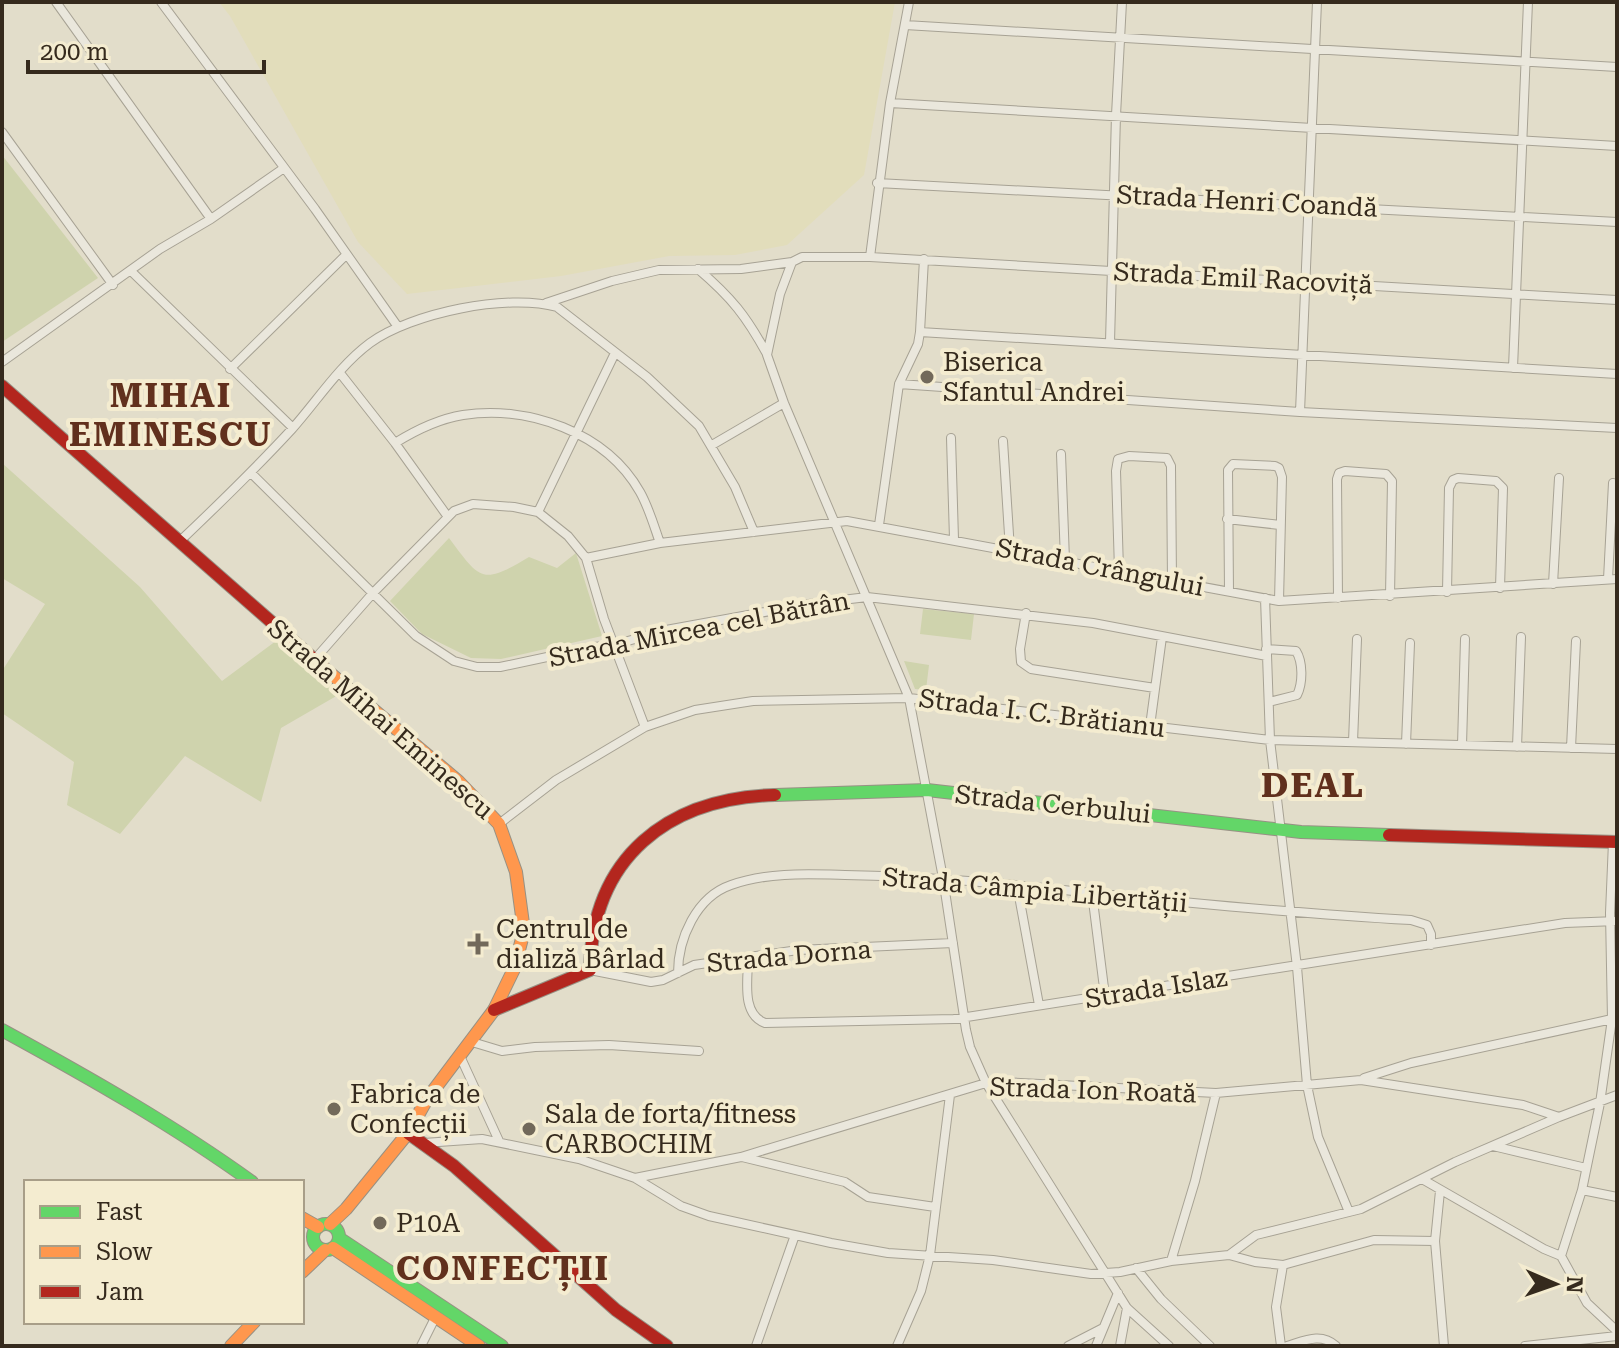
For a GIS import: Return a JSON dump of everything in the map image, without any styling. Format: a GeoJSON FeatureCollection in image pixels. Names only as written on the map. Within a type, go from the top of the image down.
{"type":"FeatureCollection","features":[{"type":"Feature","properties":{"kind":"main road","name":"Strada Mihai Eminescu"},"geometry":{"type":"LineString","coordinates":[[2,386],[458,781],[499,824],[518,882],[524,931],[514,969],[494,1010],[472,1042],[427,1099],[408,1133],[326,1237]]}},
{"type":"Feature","properties":{"kind":"main road","name":"Strada Cerbului"},"geometry":{"type":"LineString","coordinates":[[590,970],[592,933],[615,878],[646,840],[673,818],[712,802],[742,796],[927,790],[1279,830],[1615,842]]}},
{"type":"Feature","properties":{"kind":"main road"},"geometry":{"type":"LineString","coordinates":[[494,1010],[590,970]]}},
{"type":"Feature","properties":{"kind":"main road"},"geometry":{"type":"LineString","coordinates":[[2,1030],[113,1091],[205,1148],[249,1180]]}},
{"type":"Feature","properties":{"kind":"main road"},"geometry":{"type":"LineString","coordinates":[[408,1133],[454,1166],[616,1310],[667,1346]]}},
{"type":"Feature","properties":{"kind":"main road"},"geometry":{"type":"LineString","coordinates":[[304,1222],[439,1310],[502,1346]]}},
{"type":"Feature","properties":{"kind":"main road"},"geometry":{"type":"LineString","coordinates":[[306,1268],[326,1237]]}},
{"type":"Feature","properties":{"kind":"main road"},"geometry":{"type":"LineString","coordinates":[[439,1310],[479,1346]]}},
{"type":"Feature","properties":{"kind":"main road"},"geometry":{"type":"LineString","coordinates":[[231,1346],[252,1324]]}},
{"type":"Feature","properties":{"kind":"street"},"geometry":{"type":"LineString","coordinates":[[56,2],[211,219]]}},
{"type":"Feature","properties":{"kind":"street"},"geometry":{"type":"LineString","coordinates":[[161,2],[398,327]]}},
{"type":"Feature","properties":{"kind":"street"},"geometry":{"type":"LineString","coordinates":[[870,257],[877,183],[909,2]]}},
{"type":"Feature","properties":{"kind":"street"},"geometry":{"type":"LineString","coordinates":[[1110,342],[1122,2]]}},
{"type":"Feature","properties":{"kind":"street"},"geometry":{"type":"LineString","coordinates":[[1300,412],[1317,2]]}},
{"type":"Feature","properties":{"kind":"street"},"geometry":{"type":"LineString","coordinates":[[1513,368],[1528,2]]}},
{"type":"Feature","properties":{"kind":"street"},"geometry":{"type":"LineString","coordinates":[[905,25],[1617,67]]}},
{"type":"Feature","properties":{"kind":"street"},"geometry":{"type":"LineString","coordinates":[[890,103],[1617,146]]}},
{"type":"Feature","properties":{"kind":"street"},"geometry":{"type":"LineString","coordinates":[[2,132],[113,285]]}},
{"type":"Feature","properties":{"kind":"street"},"geometry":{"type":"LineString","coordinates":[[2,362],[168,244],[211,219],[284,168]]}},
{"type":"Feature","properties":{"kind":"street","name":"Strada Henri Coandă"},"geometry":{"type":"LineString","coordinates":[[877,183],[1617,222]]}},
{"type":"Feature","properties":{"kind":"street"},"geometry":{"type":"LineString","coordinates":[[230,369],[346,255]]}},
{"type":"Feature","properties":{"kind":"street","name":"Strada Emil Racoviță"},"geometry":{"type":"LineString","coordinates":[[544,303],[647,273],[697,268],[741,269],[792,262],[802,257],[924,259],[1617,300]]}},
{"type":"Feature","properties":{"kind":"street"},"geometry":{"type":"LineString","coordinates":[[879,525],[899,384],[918,344],[924,259]]}},
{"type":"Feature","properties":{"kind":"street"},"geometry":{"type":"LineString","coordinates":[[767,355],[784,280],[792,262]]}},
{"type":"Feature","properties":{"kind":"street"},"geometry":{"type":"LineString","coordinates":[[697,268],[728,295],[746,316],[767,355],[784,403],[909,698],[943,878],[970,1047],[986,1083],[1127,1308],[1169,1346]]}},
{"type":"Feature","properties":{"kind":"street"},"geometry":{"type":"LineString","coordinates":[[131,271],[293,428]]}},
{"type":"Feature","properties":{"kind":"street"},"geometry":{"type":"LineString","coordinates":[[179,542],[251,473],[367,346],[398,327],[470,306],[504,302],[544,303],[557,307],[676,402],[712,445],[735,487],[754,532]]}},
{"type":"Feature","properties":{"kind":"street"},"geometry":{"type":"LineString","coordinates":[[920,332],[1617,374]]}},
{"type":"Feature","properties":{"kind":"street"},"geometry":{"type":"LineString","coordinates":[[538,512],[574,432],[615,353]]}},
{"type":"Feature","properties":{"kind":"street"},"geometry":{"type":"LineString","coordinates":[[340,373],[448,517]]}},
{"type":"Feature","properties":{"kind":"street"},"geometry":{"type":"LineString","coordinates":[[899,384],[1300,412],[1617,428]]}},
{"type":"Feature","properties":{"kind":"street"},"geometry":{"type":"LineString","coordinates":[[712,445],[784,403]]}},
{"type":"Feature","properties":{"kind":"street"},"geometry":{"type":"LineString","coordinates":[[395,443],[436,421],[480,413],[504,413],[549,421],[591,441],[611,459],[639,490],[660,543]]}},
{"type":"Feature","properties":{"kind":"street"},"geometry":{"type":"LineString","coordinates":[[951,438],[954,539]]}},
{"type":"Feature","properties":{"kind":"street"},"geometry":{"type":"LineString","coordinates":[[1003,441],[1010,550]]}},
{"type":"Feature","properties":{"kind":"street"},"geometry":{"type":"LineString","coordinates":[[1061,454],[1065,560]]}},
{"type":"Feature","properties":{"kind":"street"},"geometry":{"type":"LineString","coordinates":[[1119,570],[1118,459],[1129,456],[1167,458],[1171,466],[1172,581]]}},
{"type":"Feature","properties":{"kind":"street"},"geometry":{"type":"LineString","coordinates":[[1229,591],[1227,519],[1230,467],[1238,464],[1275,466],[1282,477],[1279,601]]}},
{"type":"Feature","properties":{"kind":"street"},"geometry":{"type":"LineString","coordinates":[[1338,598],[1337,479],[1339,473],[1345,471],[1386,474],[1392,481],[1390,596]]}},
{"type":"Feature","properties":{"kind":"street","name":"Strada Mircea cel Bătrân"},"geometry":{"type":"LineString","coordinates":[[251,473],[416,636],[454,661],[477,667],[500,667],[614,645],[666,630],[809,604],[867,597],[1026,613],[1266,653],[1296,651],[1301,663],[1297,695],[1269,702]]}},
{"type":"Feature","properties":{"kind":"street"},"geometry":{"type":"LineString","coordinates":[[1447,592],[1449,488],[1458,478],[1496,481],[1503,488],[1500,588]]}},
{"type":"Feature","properties":{"kind":"street"},"geometry":{"type":"LineString","coordinates":[[1553,584],[1559,478]]}},
{"type":"Feature","properties":{"kind":"street"},"geometry":{"type":"LineString","coordinates":[[1613,483],[1613,579]]}},
{"type":"Feature","properties":{"kind":"street"},"geometry":{"type":"LineString","coordinates":[[315,659],[373,593],[448,517],[473,504],[514,507],[538,512],[568,536],[586,558],[645,727]]}},
{"type":"Feature","properties":{"kind":"street"},"geometry":{"type":"LineString","coordinates":[[1227,519],[1280,525]]}},
{"type":"Feature","properties":{"kind":"street","name":"Strada Crângului"},"geometry":{"type":"LineString","coordinates":[[586,558],[660,543],[856,521],[1279,601],[1613,579]]}},
{"type":"Feature","properties":{"kind":"street"},"geometry":{"type":"LineString","coordinates":[[1265,598],[1270,740],[1297,967],[1307,1085],[1318,1137],[1349,1212]]}},
{"type":"Feature","properties":{"kind":"street"},"geometry":{"type":"LineString","coordinates":[[1026,613],[1021,662],[1031,669],[1155,688]]}},
{"type":"Feature","properties":{"kind":"street"},"geometry":{"type":"LineString","coordinates":[[1150,726],[1162,637]]}},
{"type":"Feature","properties":{"kind":"street"},"geometry":{"type":"LineString","coordinates":[[1517,747],[1521,637]]}},
{"type":"Feature","properties":{"kind":"street"},"geometry":{"type":"LineString","coordinates":[[1353,742],[1357,639]]}},
{"type":"Feature","properties":{"kind":"street"},"geometry":{"type":"LineString","coordinates":[[1462,745],[1465,639]]}},
{"type":"Feature","properties":{"kind":"street"},"geometry":{"type":"LineString","coordinates":[[1571,748],[1576,641]]}},
{"type":"Feature","properties":{"kind":"street"},"geometry":{"type":"LineString","coordinates":[[1406,744],[1410,643]]}},
{"type":"Feature","properties":{"kind":"street","name":"Strada I. C. Brătianu"},"geometry":{"type":"LineString","coordinates":[[499,824],[556,780],[645,727],[695,710],[753,701],[909,698],[1270,740],[1617,749]]}},
{"type":"Feature","properties":{"kind":"street"},"geometry":{"type":"LineString","coordinates":[[1561,1256],[1582,1190],[1600,1103],[1612,1019],[1615,842]]}},
{"type":"Feature","properties":{"kind":"street","name":"Strada Câmpia Libertății"},"geometry":{"type":"LineString","coordinates":[[678,973],[678,955],[690,923],[704,905],[728,886],[771,876],[807,874],[943,878],[1289,913],[1411,920],[1427,925],[1431,945]]}},
{"type":"Feature","properties":{"kind":"street"},"geometry":{"type":"LineString","coordinates":[[1017,885],[1039,1005]]}},
{"type":"Feature","properties":{"kind":"street"},"geometry":{"type":"LineString","coordinates":[[1092,893],[1105,996]]}},
{"type":"Feature","properties":{"kind":"street","name":"Strada Islaz"},"geometry":{"type":"LineString","coordinates":[[748,959],[749,1010],[756,1020],[765,1023],[965,1017],[1565,923],[1614,921]]}},
{"type":"Feature","properties":{"kind":"street","name":"Strada Dorna"},"geometry":{"type":"LineString","coordinates":[[590,970],[651,982],[663,980],[694,965],[798,950],[953,943]]}},
{"type":"Feature","properties":{"kind":"street"},"geometry":{"type":"LineString","coordinates":[[1361,1080],[1411,1063],[1612,1019]]}},
{"type":"Feature","properties":{"kind":"street"},"geometry":{"type":"LineString","coordinates":[[472,1042],[502,1051],[609,1045],[699,1051]]}},
{"type":"Feature","properties":{"kind":"street"},"geometry":{"type":"LineString","coordinates":[[460,1056],[499,1141]]}},
{"type":"Feature","properties":{"kind":"street","name":"Strada Ion Roată"},"geometry":{"type":"LineString","coordinates":[[635,1178],[741,1157],[986,1083],[1216,1093],[1361,1080],[1523,1105],[1559,1117]]}},
{"type":"Feature","properties":{"kind":"street"},"geometry":{"type":"LineString","coordinates":[[1171,1261],[1195,1181],[1216,1093]]}},
{"type":"Feature","properties":{"kind":"street"},"geometry":{"type":"LineString","coordinates":[[897,1346],[921,1291],[930,1255],[950,1095]]}},
{"type":"Feature","properties":{"kind":"street"},"geometry":{"type":"LineString","coordinates":[[1229,1255],[1256,1235],[1375,1203],[1492,1146],[1617,1095]]}},
{"type":"Feature","properties":{"kind":"street"},"geometry":{"type":"LineString","coordinates":[[424,1143],[471,1139],[499,1141],[579,1159],[635,1178],[691,1210],[858,1248],[993,1260],[1091,1274],[1229,1255],[1283,1265],[1374,1240],[1435,1241]]}},
{"type":"Feature","properties":{"kind":"street"},"geometry":{"type":"LineString","coordinates":[[1492,1146],[1586,1168]]}},
{"type":"Feature","properties":{"kind":"street"},"geometry":{"type":"LineString","coordinates":[[741,1157],[845,1182],[868,1197],[935,1207]]}},
{"type":"Feature","properties":{"kind":"street"},"geometry":{"type":"LineString","coordinates":[[1422,1179],[1561,1256],[1587,1303],[1617,1333]]}},
{"type":"Feature","properties":{"kind":"street"},"geometry":{"type":"LineString","coordinates":[[1582,1190],[1617,1197]]}},
{"type":"Feature","properties":{"kind":"street"},"geometry":{"type":"LineString","coordinates":[[1440,1191],[1435,1241],[1444,1346]]}},
{"type":"Feature","properties":{"kind":"street"},"geometry":{"type":"LineString","coordinates":[[756,1346],[795,1235]]}},
{"type":"Feature","properties":{"kind":"street"},"geometry":{"type":"LineString","coordinates":[[1283,1265],[1276,1307],[1284,1346],[1318,1337],[1329,1339],[1336,1346]]}},
{"type":"Feature","properties":{"kind":"street"},"geometry":{"type":"LineString","coordinates":[[1136,1268],[1161,1299],[1210,1346]]}},
{"type":"Feature","properties":{"kind":"street"},"geometry":{"type":"LineString","coordinates":[[1096,1346],[1118,1293]]}},
{"type":"Feature","properties":{"kind":"street"},"geometry":{"type":"LineString","coordinates":[[1120,1346],[1127,1308]]}},
{"type":"Feature","properties":{"kind":"street"},"geometry":{"type":"LineString","coordinates":[[421,1346],[439,1310]]}},
{"type":"Feature","properties":{"kind":"street"},"geometry":{"type":"LineString","coordinates":[[1068,1346],[1103,1328]]}},
{"type":"Feature","properties":{"kind":"street"},"geometry":{"type":"LineString","coordinates":[[1525,1346],[1617,1333]]}},
{"type":"Feature","properties":{"kind":"shaded area"},"geometry":{"type":"Polygon","coordinates":[[[219,2],[895,2],[864,175],[787,245],[735,255],[669,256],[561,276],[407,294],[358,242],[230,16],[219,2]]]}},
{"type":"Feature","properties":{"kind":"green space"},"geometry":{"type":"Polygon","coordinates":[[[2,155],[98,278],[2,342],[2,155]]]}},
{"type":"Feature","properties":{"kind":"green space"},"geometry":{"type":"Polygon","coordinates":[[[2,463],[140,587],[222,681],[284,635],[345,691],[281,728],[261,802],[185,756],[120,834],[67,805],[74,762],[2,713],[2,671],[45,604],[2,578],[2,463]]]}},
{"type":"Feature","properties":{"kind":"green space"},"geometry":{"type":"Polygon","coordinates":[[[449,538],[468,563],[483,574],[491,575],[529,557],[557,568],[576,553],[602,636],[501,659],[471,658],[422,634],[390,601],[449,538]]]}},
{"type":"Feature","properties":{"kind":"green space"},"geometry":{"type":"Polygon","coordinates":[[[923,609],[974,614],[971,640],[920,634],[923,609]]]}},
{"type":"Feature","properties":{"kind":"green space"},"geometry":{"type":"Polygon","coordinates":[[[904,661],[929,665],[926,690],[915,689],[904,661]]]}},
{"type":"Feature","properties":{"kind":"traffic: fast"},"geometry":{"type":"LineString","coordinates":[[775,795],[927,790],[1301,832],[1389,835]]}},
{"type":"Feature","properties":{"kind":"traffic: fast"},"geometry":{"type":"LineString","coordinates":[[2,1030],[130,1102],[249,1180]]}},
{"type":"Feature","properties":{"kind":"traffic: fast"},"geometry":{"type":"LineString","coordinates":[[326,1224],[335,1228],[339,1237],[335,1246],[326,1250],[317,1246],[313,1237],[317,1228],[326,1224]]}},
{"type":"Feature","properties":{"kind":"traffic: fast"},"geometry":{"type":"LineString","coordinates":[[339,1238],[502,1346]]}},
{"type":"Feature","properties":{"kind":"traffic: slow"},"geometry":{"type":"LineString","coordinates":[[324,668],[458,781],[499,824],[516,872],[524,931],[514,969],[494,1010],[427,1099],[408,1133],[330,1224]]}},
{"type":"Feature","properties":{"kind":"traffic: slow"},"geometry":{"type":"LineString","coordinates":[[304,1219],[318,1227]]}},
{"type":"Feature","properties":{"kind":"traffic: slow"},"geometry":{"type":"LineString","coordinates":[[333,1248],[479,1346]]}},
{"type":"Feature","properties":{"kind":"traffic: slow"},"geometry":{"type":"LineString","coordinates":[[304,1270],[325,1250]]}},
{"type":"Feature","properties":{"kind":"traffic: slow"},"geometry":{"type":"LineString","coordinates":[[231,1346],[252,1324]]}},
{"type":"Feature","properties":{"kind":"traffic: jam"},"geometry":{"type":"LineString","coordinates":[[2,386],[324,668]]}},
{"type":"Feature","properties":{"kind":"traffic: jam"},"geometry":{"type":"LineString","coordinates":[[494,1010],[590,970],[594,930],[605,895],[621,866],[643,841],[670,822],[701,808],[736,799],[775,795]]}},
{"type":"Feature","properties":{"kind":"traffic: jam"},"geometry":{"type":"LineString","coordinates":[[1389,835],[1617,842]]}},
{"type":"Feature","properties":{"kind":"traffic: jam"},"geometry":{"type":"LineString","coordinates":[[408,1133],[454,1166],[616,1310],[667,1346]]}},
{"type":"Feature","properties":{"kind":"place","name":"Biserica Sfantul Andrei"},"geometry":{"type":"Point","coordinates":[927,377]}},
{"type":"Feature","properties":{"kind":"place","name":"Centrul de dializă Bârlad"},"geometry":{"type":"Point","coordinates":[478,944]}},
{"type":"Feature","properties":{"kind":"place","name":"Fabrica de Confecții"},"geometry":{"type":"Point","coordinates":[334,1109]}},
{"type":"Feature","properties":{"kind":"place","name":"Sala de forta/fitness CARBOCHIM"},"geometry":{"type":"Point","coordinates":[529,1129]}},
{"type":"Feature","properties":{"kind":"place","name":"P10A"},"geometry":{"type":"Point","coordinates":[380,1223]}},
{"type":"Feature","properties":{"kind":"district","name":"MIHAI EMINESCU"},"geometry":{"type":"Point","coordinates":[171,414]}},
{"type":"Feature","properties":{"kind":"district","name":"DEAL"},"geometry":{"type":"Point","coordinates":[1313,785]}},
{"type":"Feature","properties":{"kind":"district","name":"CONFECȚII"},"geometry":{"type":"Point","coordinates":[503,1268]}}]}
